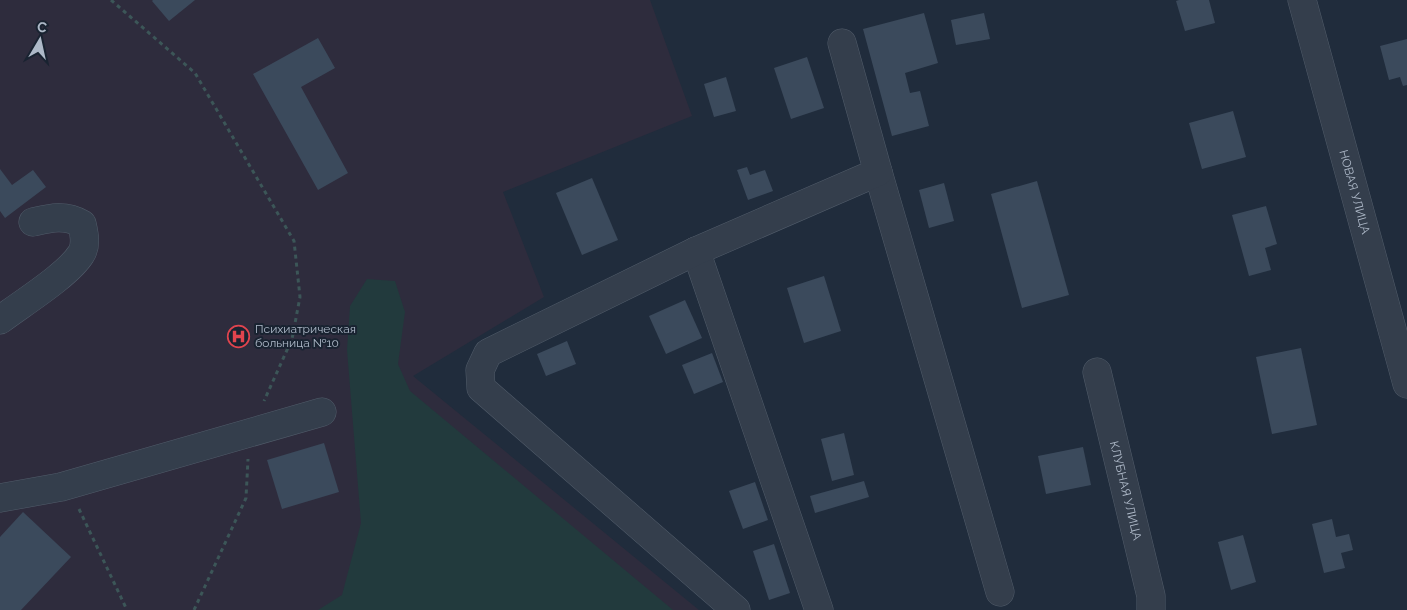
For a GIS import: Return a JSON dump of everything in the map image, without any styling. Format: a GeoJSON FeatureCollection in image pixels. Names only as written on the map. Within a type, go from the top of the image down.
{"type":"FeatureCollection","features":[{"type":"Feature","properties":{"kind":"street","name":"НОВАЯ УЛИЦА"},"geometry":{"type":"LineString","coordinates":[[1302,0],[1407,384]]}},
{"type":"Feature","properties":{"kind":"street"},"geometry":{"type":"LineString","coordinates":[[842,43],[1000,592]]}},
{"type":"Feature","properties":{"kind":"street"},"geometry":{"type":"LineString","coordinates":[[736,610],[481,388],[480,370],[488,353],[696,251],[878,172]]}},
{"type":"Feature","properties":{"kind":"street"},"geometry":{"type":"LineString","coordinates":[[0,320],[66,271],[82,253],[85,239],[82,224],[74,219],[56,216],[32,222]]}},
{"type":"Feature","properties":{"kind":"street"},"geometry":{"type":"LineString","coordinates":[[696,251],[819,610]]}},
{"type":"Feature","properties":{"kind":"street","name":"КЛУБНАЯ УЛИЦА"},"geometry":{"type":"LineString","coordinates":[[1097,372],[1151,596],[1151,610]]}},
{"type":"Feature","properties":{"kind":"street"},"geometry":{"type":"LineString","coordinates":[[0,498],[66,485],[322,412]]}},
{"type":"Feature","properties":{"kind":"path"},"geometry":{"type":"LineString","coordinates":[[112,0],[195,73],[294,241],[300,296],[292,339],[250,432],[246,498],[194,610]]}},
{"type":"Feature","properties":{"kind":"path"},"geometry":{"type":"LineString","coordinates":[[66,485],[128,610]]}},
{"type":"Feature","properties":{"kind":"shaded area","name":"Психиатрическая больница №10"},"geometry":{"type":"Polygon","coordinates":[[[0,0],[650,0],[692,116],[503,192],[544,297],[413,376],[699,610],[0,610],[0,0]]]}},
{"type":"Feature","properties":{"kind":"green space"},"geometry":{"type":"Polygon","coordinates":[[[367,279],[395,281],[405,312],[398,364],[410,391],[673,610],[318,610],[342,595],[361,523],[347,350],[350,306],[367,279]]]}},
{"type":"Feature","properties":{"kind":"building"},"geometry":{"type":"Polygon","coordinates":[[[153,0],[195,0],[169,21],[153,0]]]}},
{"type":"Feature","properties":{"kind":"building"},"geometry":{"type":"Polygon","coordinates":[[[1209,0],[1215,23],[1185,31],[1176,1],[1209,0]]]}},
{"type":"Feature","properties":{"kind":"building"},"geometry":{"type":"Polygon","coordinates":[[[924,13],[938,63],[905,73],[910,93],[920,91],[929,126],[892,136],[863,29],[924,13]]]}},
{"type":"Feature","properties":{"kind":"building"},"geometry":{"type":"Polygon","coordinates":[[[984,13],[990,39],[956,45],[951,20],[984,13]]]}},
{"type":"Feature","properties":{"kind":"building"},"geometry":{"type":"Polygon","coordinates":[[[318,38],[335,68],[301,87],[348,173],[318,190],[253,74],[318,38]]]}},
{"type":"Feature","properties":{"kind":"building"},"geometry":{"type":"Polygon","coordinates":[[[1407,39],[1407,85],[1403,86],[1400,77],[1389,80],[1380,46],[1407,39]]]}},
{"type":"Feature","properties":{"kind":"building"},"geometry":{"type":"Polygon","coordinates":[[[807,57],[824,108],[791,119],[774,68],[807,57]]]}},
{"type":"Feature","properties":{"kind":"building"},"geometry":{"type":"Polygon","coordinates":[[[726,77],[736,111],[714,117],[704,84],[726,77]]]}},
{"type":"Feature","properties":{"kind":"building"},"geometry":{"type":"Polygon","coordinates":[[[1233,111],[1246,157],[1202,169],[1189,123],[1233,111]]]}},
{"type":"Feature","properties":{"kind":"building"},"geometry":{"type":"Polygon","coordinates":[[[747,167],[750,175],[765,170],[773,191],[748,200],[737,170],[747,167]]]}},
{"type":"Feature","properties":{"kind":"building"},"geometry":{"type":"Polygon","coordinates":[[[0,169],[12,185],[33,170],[46,187],[5,218],[0,211],[0,169]]]}},
{"type":"Feature","properties":{"kind":"building"},"geometry":{"type":"Polygon","coordinates":[[[592,178],[618,240],[582,255],[556,193],[592,178]]]}},
{"type":"Feature","properties":{"kind":"building"},"geometry":{"type":"Polygon","coordinates":[[[1037,181],[1069,295],[1022,308],[991,194],[1037,181]]]}},
{"type":"Feature","properties":{"kind":"building"},"geometry":{"type":"Polygon","coordinates":[[[944,183],[954,221],[929,228],[919,190],[944,183]]]}},
{"type":"Feature","properties":{"kind":"building"},"geometry":{"type":"Polygon","coordinates":[[[1266,206],[1277,244],[1265,248],[1271,270],[1249,276],[1232,215],[1266,206]]]}},
{"type":"Feature","properties":{"kind":"building"},"geometry":{"type":"Polygon","coordinates":[[[824,276],[841,331],[804,343],[787,288],[824,276]]]}},
{"type":"Feature","properties":{"kind":"building"},"geometry":{"type":"Polygon","coordinates":[[[685,300],[702,338],[666,354],[649,316],[685,300]]]}},
{"type":"Feature","properties":{"kind":"building"},"geometry":{"type":"Polygon","coordinates":[[[567,341],[576,364],[546,376],[537,354],[567,341]]]}},
{"type":"Feature","properties":{"kind":"building"},"geometry":{"type":"Polygon","coordinates":[[[1301,348],[1317,425],[1272,434],[1256,357],[1301,348]]]}},
{"type":"Feature","properties":{"kind":"building"},"geometry":{"type":"Polygon","coordinates":[[[712,353],[723,382],[694,394],[682,365],[712,353]]]}},
{"type":"Feature","properties":{"kind":"building"},"geometry":{"type":"Polygon","coordinates":[[[844,433],[854,475],[832,481],[821,439],[844,433]]]}},
{"type":"Feature","properties":{"kind":"building"},"geometry":{"type":"Polygon","coordinates":[[[324,443],[339,492],[282,509],[267,460],[324,443]]]}},
{"type":"Feature","properties":{"kind":"building"},"geometry":{"type":"Polygon","coordinates":[[[1083,447],[1091,485],[1046,494],[1038,456],[1083,447]]]}},
{"type":"Feature","properties":{"kind":"building"},"geometry":{"type":"Polygon","coordinates":[[[864,481],[869,497],[815,513],[810,496],[864,481]]]}},
{"type":"Feature","properties":{"kind":"building"},"geometry":{"type":"Polygon","coordinates":[[[755,482],[768,520],[743,529],[729,491],[755,482]]]}},
{"type":"Feature","properties":{"kind":"building"},"geometry":{"type":"Polygon","coordinates":[[[23,512],[71,557],[21,610],[0,610],[0,537],[23,512]]]}},
{"type":"Feature","properties":{"kind":"building"},"geometry":{"type":"Polygon","coordinates":[[[1332,519],[1336,537],[1349,534],[1353,550],[1341,553],[1345,568],[1324,573],[1312,524],[1332,519]]]}},
{"type":"Feature","properties":{"kind":"building"},"geometry":{"type":"Polygon","coordinates":[[[1243,535],[1256,582],[1231,590],[1218,542],[1243,535]]]}},
{"type":"Feature","properties":{"kind":"building"},"geometry":{"type":"Polygon","coordinates":[[[774,544],[790,593],[769,600],[753,551],[774,544]]]}},
{"type":"Feature","properties":{"kind":"place","name":"Психиатрическая больница №10"},"geometry":{"type":"Point","coordinates":[239,336]}}]}
